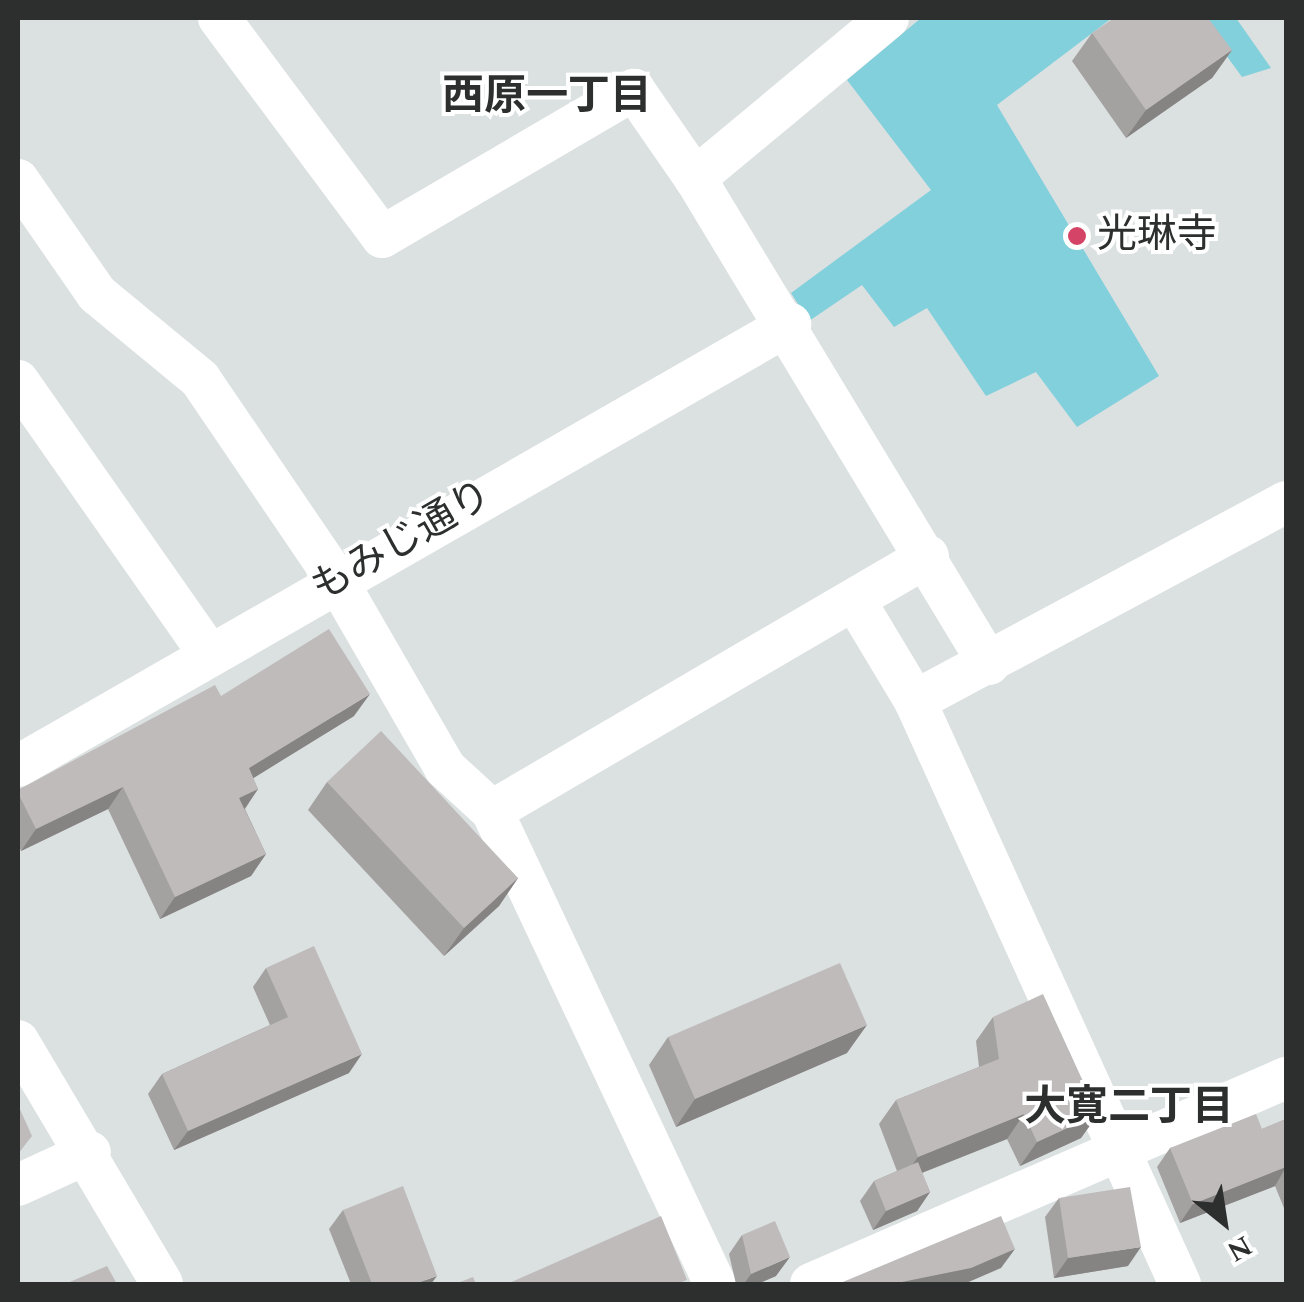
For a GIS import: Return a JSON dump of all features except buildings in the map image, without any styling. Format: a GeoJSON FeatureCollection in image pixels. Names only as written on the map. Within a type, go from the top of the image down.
{"type":"FeatureCollection","features":[{"type":"Feature","properties":{"kind":"street"},"geometry":{"type":"LineString","coordinates":[[219,18],[382,237],[634,90],[790,324],[990,664]]}},
{"type":"Feature","properties":{"kind":"street"},"geometry":{"type":"LineString","coordinates":[[694,178],[888,18]]}},
{"type":"Feature","properties":{"kind":"street"},"geometry":{"type":"LineString","coordinates":[[18,180],[97,294],[200,379],[336,579],[446,768],[492,810],[715,1284]]}},
{"type":"Feature","properties":{"kind":"street","name":"もみじ通り"},"geometry":{"type":"LineString","coordinates":[[18,766],[336,579],[790,324]]}},
{"type":"Feature","properties":{"kind":"street"},"geometry":{"type":"LineString","coordinates":[[18,381],[209,654]]}},
{"type":"Feature","properties":{"kind":"street"},"geometry":{"type":"LineString","coordinates":[[915,701],[1286,502]]}},
{"type":"Feature","properties":{"kind":"street"},"geometry":{"type":"LineString","coordinates":[[492,810],[928,556]]}},
{"type":"Feature","properties":{"kind":"street"},"geometry":{"type":"LineString","coordinates":[[856,601],[915,701],[1180,1284]]}},
{"type":"Feature","properties":{"kind":"street"},"geometry":{"type":"LineString","coordinates":[[18,1041],[90,1152],[162,1284]]}},
{"type":"Feature","properties":{"kind":"street"},"geometry":{"type":"LineString","coordinates":[[811,1284],[1123,1154],[1286,1078]]}},
{"type":"Feature","properties":{"kind":"street"},"geometry":{"type":"LineString","coordinates":[[18,1185],[90,1152]]}},
{"type":"Feature","properties":{"kind":"shaded area"},"geometry":{"type":"Polygon","coordinates":[[[921,18],[1112,18],[997,105],[1159,376],[1077,427],[1036,372],[986,396],[927,308],[894,327],[862,285],[809,321],[791,293],[931,190],[847,80],[921,18]]]}},
{"type":"Feature","properties":{"kind":"shaded area"},"geometry":{"type":"Polygon","coordinates":[[[1199,18],[1236,18],[1271,68],[1242,77],[1199,18]]]}},
{"type":"Feature","properties":{"kind":"place","name":"光琳寺"},"geometry":{"type":"Point","coordinates":[1077,236]}},
{"type":"Feature","properties":{"kind":"district","name":"西原一丁目"},"geometry":{"type":"Point","coordinates":[547,97]}},
{"type":"Feature","properties":{"kind":"district","name":"大寛二丁目"},"geometry":{"type":"Point","coordinates":[1129,1108]}}]}
